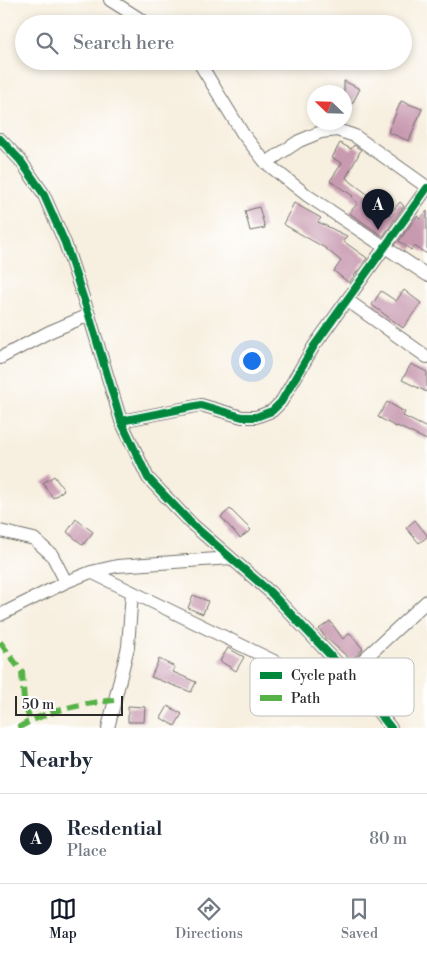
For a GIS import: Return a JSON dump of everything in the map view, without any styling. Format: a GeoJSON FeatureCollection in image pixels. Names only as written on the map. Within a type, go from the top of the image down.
{"type":"FeatureCollection","features":[{"type":"Feature","properties":{"kind":"street"},"geometry":{"type":"LineString","coordinates":[[110,0],[134,15]]}},
{"type":"Feature","properties":{"kind":"street"},"geometry":{"type":"LineString","coordinates":[[203,70],[243,134],[266,163],[308,196],[427,275]]}},
{"type":"Feature","properties":{"kind":"street"},"geometry":{"type":"LineString","coordinates":[[121,421],[201,405],[242,416],[256,417],[272,410],[281,402],[314,346],[427,187],[355,136],[337,130],[321,132],[299,141],[266,163]]}},
{"type":"Feature","properties":{"kind":"street"},"geometry":{"type":"LineString","coordinates":[[0,140],[20,160],[44,193],[65,243],[121,421],[148,478],[194,525],[270,592],[333,658]]}},
{"type":"Feature","properties":{"kind":"street"},"geometry":{"type":"LineString","coordinates":[[347,300],[427,357]]}},
{"type":"Feature","properties":{"kind":"street"},"geometry":{"type":"LineString","coordinates":[[0,358],[49,332],[89,315]]}},
{"type":"Feature","properties":{"kind":"street"},"geometry":{"type":"LineString","coordinates":[[0,531],[34,539],[52,555],[66,582]]}},
{"type":"Feature","properties":{"kind":"street"},"geometry":{"type":"LineString","coordinates":[[0,615],[66,582],[91,572],[117,566],[231,558]]}},
{"type":"Feature","properties":{"kind":"street"},"geometry":{"type":"LineString","coordinates":[[91,572],[268,658]]}},
{"type":"Feature","properties":{"kind":"street"},"geometry":{"type":"LineString","coordinates":[[108,728],[128,647],[132,592]]}},
{"type":"Feature","properties":{"kind":"street"},"geometry":{"type":"LineString","coordinates":[[365,658],[427,601]]}},
{"type":"Feature","properties":{"kind":"street"},"geometry":{"type":"LineString","coordinates":[[382,716],[391,728]]}},
{"type":"Feature","properties":{"kind":"building"},"geometry":{"type":"Polygon","coordinates":[[[344,81],[352,85],[344,85],[344,81]]]}},
{"type":"Feature","properties":{"kind":"building"},"geometry":{"type":"Polygon","coordinates":[[[352,85],[360,89],[352,104],[352,85]]]}},
{"type":"Feature","properties":{"kind":"building"},"geometry":{"type":"Polygon","coordinates":[[[401,101],[422,109],[409,141],[388,132],[401,101]]]}},
{"type":"Feature","properties":{"kind":"building"},"geometry":{"type":"Polygon","coordinates":[[[340,143],[351,149],[354,145],[361,150],[346,178],[375,200],[373,202],[389,215],[400,202],[404,206],[383,236],[349,213],[358,203],[352,198],[353,196],[330,181],[342,163],[332,158],[340,143]]]}},
{"type":"Feature","properties":{"kind":"building"},"geometry":{"type":"Polygon","coordinates":[[[294,203],[321,218],[318,222],[347,236],[343,241],[367,258],[349,283],[334,271],[341,261],[325,248],[283,224],[294,203]]]}},
{"type":"Feature","properties":{"kind":"building"},"geometry":{"type":"Polygon","coordinates":[[[259,207],[265,228],[250,231],[245,211],[259,207]]]}},
{"type":"Feature","properties":{"kind":"building"},"geometry":{"type":"Polygon","coordinates":[[[427,211],[427,254],[414,246],[411,250],[399,241],[417,216],[420,219],[427,211]]]}},
{"type":"Feature","properties":{"kind":"building"},"geometry":{"type":"Polygon","coordinates":[[[404,290],[421,303],[403,328],[372,305],[381,291],[396,301],[404,290]]]}},
{"type":"Feature","properties":{"kind":"building"},"geometry":{"type":"Polygon","coordinates":[[[411,364],[427,372],[427,392],[402,380],[411,364]]]}},
{"type":"Feature","properties":{"kind":"building"},"geometry":{"type":"Polygon","coordinates":[[[387,402],[405,412],[403,416],[427,428],[427,440],[378,417],[387,402]]]}},
{"type":"Feature","properties":{"kind":"building"},"geometry":{"type":"Polygon","coordinates":[[[54,476],[64,490],[53,498],[43,483],[54,476]]]}},
{"type":"Feature","properties":{"kind":"building"},"geometry":{"type":"Polygon","coordinates":[[[230,509],[251,530],[240,538],[221,517],[230,509]]]}},
{"type":"Feature","properties":{"kind":"building"},"geometry":{"type":"Polygon","coordinates":[[[76,519],[93,532],[83,545],[67,532],[76,519]]]}},
{"type":"Feature","properties":{"kind":"building"},"geometry":{"type":"Polygon","coordinates":[[[415,520],[427,535],[419,543],[406,528],[415,520]]]}},
{"type":"Feature","properties":{"kind":"building"},"geometry":{"type":"Polygon","coordinates":[[[193,595],[208,601],[203,614],[188,608],[193,595]]]}},
{"type":"Feature","properties":{"kind":"building"},"geometry":{"type":"Polygon","coordinates":[[[330,621],[343,639],[350,633],[363,649],[353,658],[349,658],[325,637],[319,629],[330,621]]]}},
{"type":"Feature","properties":{"kind":"building"},"geometry":{"type":"Polygon","coordinates":[[[228,648],[244,657],[236,671],[220,661],[228,648]]]}},
{"type":"Feature","properties":{"kind":"building"},"geometry":{"type":"Polygon","coordinates":[[[159,659],[175,667],[173,672],[196,682],[191,692],[151,677],[159,659]]]}},
{"type":"Feature","properties":{"kind":"building"},"geometry":{"type":"Polygon","coordinates":[[[128,706],[145,707],[144,722],[128,722],[128,706]]]}},
{"type":"Feature","properties":{"kind":"building"},"geometry":{"type":"Polygon","coordinates":[[[168,706],[182,714],[175,726],[161,718],[168,706]]]}},
{"type":"Feature","properties":{"kind":"marked path"},"geometry":{"type":"LineString","coordinates":[[0,642],[22,672],[24,701],[30,720]]}},
{"type":"Feature","properties":{"kind":"marked path"},"geometry":{"type":"LineString","coordinates":[[18,728],[52,712],[114,700]]}},
{"type":"Feature","properties":{"kind":"cycle path"},"geometry":{"type":"LineString","coordinates":[[0,139],[20,160],[43,193],[65,243],[121,421],[148,478],[193,525],[270,592],[333,658]]}},
{"type":"Feature","properties":{"kind":"cycle path"},"geometry":{"type":"LineString","coordinates":[[121,421],[201,405],[242,417],[256,417],[272,411],[281,402],[314,346],[427,188]]}},
{"type":"Feature","properties":{"kind":"cycle path"},"geometry":{"type":"LineString","coordinates":[[381,716],[391,728]]}},
{"type":"Feature","properties":{"kind":"place","name":"Resdential"},"geometry":{"type":"Point","coordinates":[378,230]}}]}
